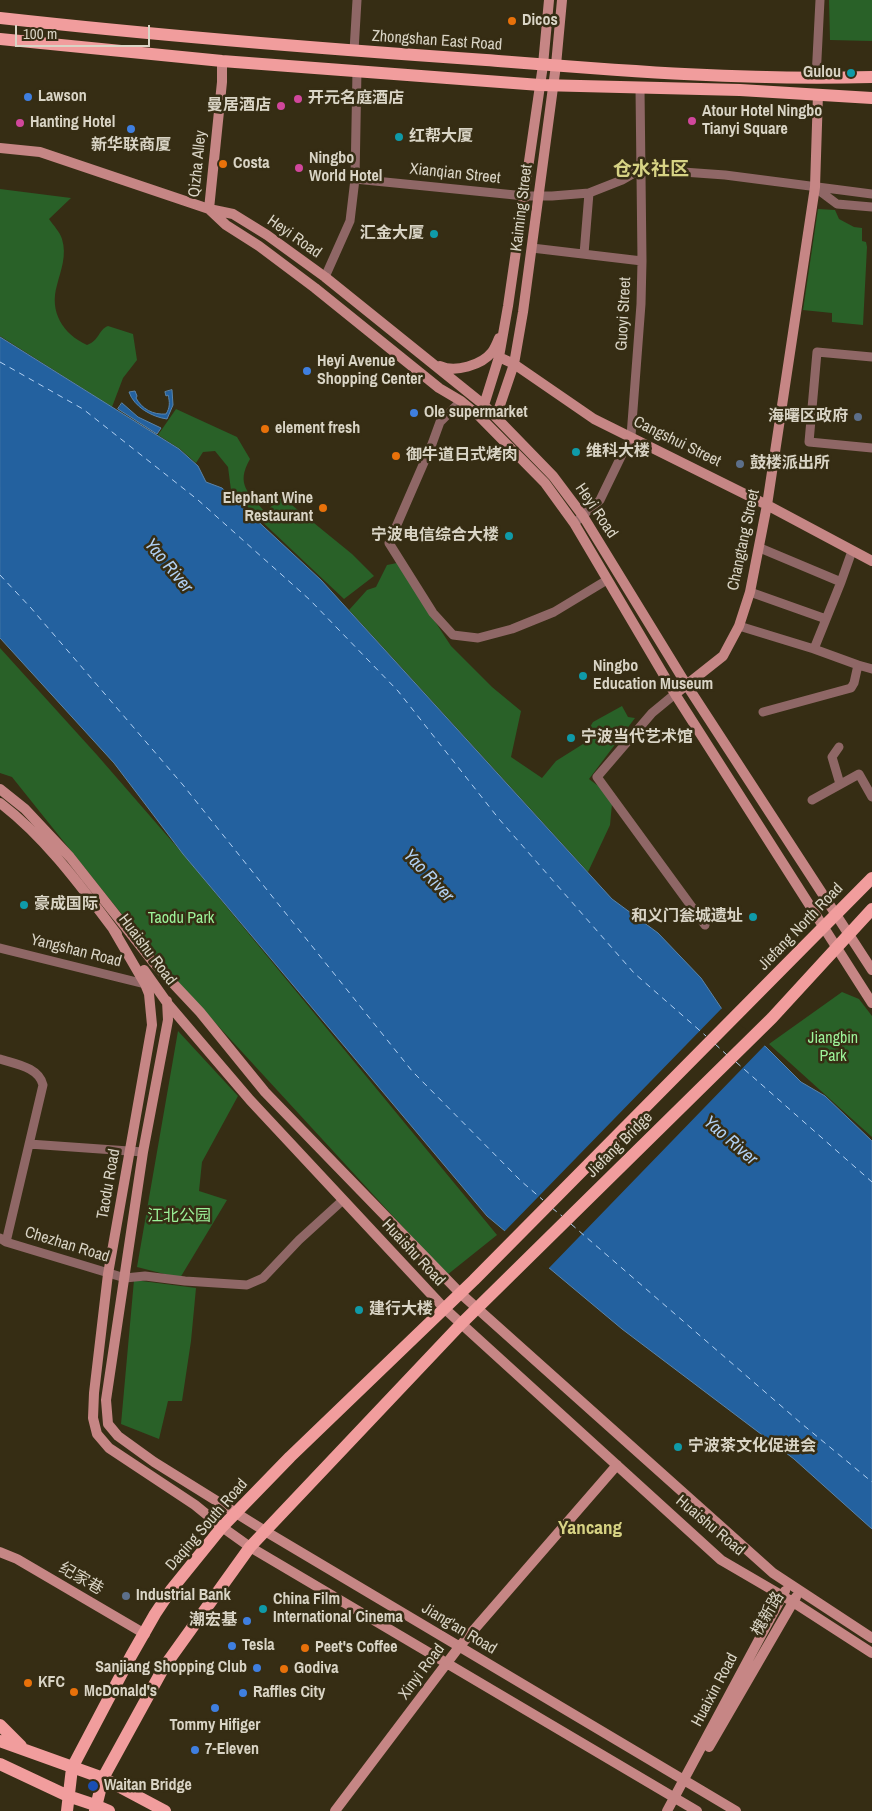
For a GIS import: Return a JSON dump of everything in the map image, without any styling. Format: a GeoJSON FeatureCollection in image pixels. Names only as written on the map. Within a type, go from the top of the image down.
{"type":"FeatureCollection","features":[{"type":"Feature","properties":{"kind":"main road","name":"Zhongshan East Road"},"geometry":{"type":"LineString","coordinates":[[0,18],[91,28],[354,51],[556,65],[773,78],[872,77]]}},
{"type":"Feature","properties":{"kind":"main road"},"geometry":{"type":"LineString","coordinates":[[0,39],[222,61],[547,85],[740,90],[872,98]]}},
{"type":"Feature","properties":{"kind":"main road","name":"Jiefang North Road"},"geometry":{"type":"LineString","coordinates":[[752,1000],[872,878]]}},
{"type":"Feature","properties":{"kind":"main road"},"geometry":{"type":"LineString","coordinates":[[837,948],[872,909]]}},
{"type":"Feature","properties":{"kind":"main road","name":"Jiefang Bridge"},"geometry":{"type":"LineString","coordinates":[[462,1324],[772,1018],[837,948]]}},
{"type":"Feature","properties":{"kind":"main road","name":"Jiefang Bridge"},"geometry":{"type":"LineString","coordinates":[[460,1293],[752,1000]]}},
{"type":"Feature","properties":{"kind":"main road","name":"Daqing South Road"},"geometry":{"type":"LineString","coordinates":[[67,1811],[72,1768],[155,1614],[171,1590],[222,1528],[290,1457],[460,1293]]}},
{"type":"Feature","properties":{"kind":"main road"},"geometry":{"type":"LineString","coordinates":[[95,1808],[103,1778],[164,1667],[250,1547],[462,1324]]}},
{"type":"Feature","properties":{"kind":"main road"},"geometry":{"type":"LineString","coordinates":[[0,1725],[27,1751]]}},
{"type":"Feature","properties":{"kind":"main road"},"geometry":{"type":"LineString","coordinates":[[0,1740],[103,1778],[165,1811]]}},
{"type":"Feature","properties":{"kind":"main road"},"geometry":{"type":"LineString","coordinates":[[0,1765],[17,1771],[95,1808],[108,1811]]}},
{"type":"Feature","properties":{"kind":"street"},"geometry":{"type":"LineString","coordinates":[[354,51],[357,0]]}},
{"type":"Feature","properties":{"kind":"street"},"geometry":{"type":"LineString","coordinates":[[547,85],[543,64],[549,0]]}},
{"type":"Feature","properties":{"kind":"street","name":"Kaiming Street"},"geometry":{"type":"LineString","coordinates":[[484,405],[499,357],[525,196],[547,85],[556,65],[562,0]]}},
{"type":"Feature","properties":{"kind":"street"},"geometry":{"type":"LineString","coordinates":[[816,78],[820,0]]}},
{"type":"Feature","properties":{"kind":"street","name":"Qizha Alley"},"geometry":{"type":"LineString","coordinates":[[209,209],[222,82],[222,61]]}},
{"type":"Feature","properties":{"kind":"street"},"geometry":{"type":"LineString","coordinates":[[325,277],[350,221],[355,179],[358,70]]}},
{"type":"Feature","properties":{"kind":"street","name":"Kaiming Street"},"geometry":{"type":"LineString","coordinates":[[496,417],[514,364],[532,248],[539,197],[547,85]]}},
{"type":"Feature","properties":{"kind":"street","name":"Guoyi Street"},"geometry":{"type":"LineString","coordinates":[[574,523],[600,500],[631,436],[641,304],[640,88]]}},
{"type":"Feature","properties":{"kind":"street","name":"Changtang Street"},"geometry":{"type":"LineString","coordinates":[[675,694],[723,656],[739,626],[750,592],[768,505],[815,187],[818,94]]}},
{"type":"Feature","properties":{"kind":"street","name":"Heyi Road"},"geometry":{"type":"LineString","coordinates":[[0,148],[40,152],[209,209],[234,214],[267,235],[325,277],[484,405],[553,476],[582,516],[686,684],[872,970]]}},
{"type":"Feature","properties":{"kind":"street"},"geometry":{"type":"LineString","coordinates":[[641,169],[725,175],[872,194]]}},
{"type":"Feature","properties":{"kind":"street","name":"Xianqian Street"},"geometry":{"type":"LineString","coordinates":[[355,179],[539,197],[589,193],[622,180],[641,169]]}},
{"type":"Feature","properties":{"kind":"street"},"geometry":{"type":"LineString","coordinates":[[815,187],[837,204],[872,207]]}},
{"type":"Feature","properties":{"kind":"street"},"geometry":{"type":"LineString","coordinates":[[584,254],[589,193]]}},
{"type":"Feature","properties":{"kind":"street","name":"Heyi Road"},"geometry":{"type":"LineString","coordinates":[[209,209],[226,225],[259,246],[316,288],[439,388],[461,401],[479,416],[545,483],[574,523],[675,694],[872,1004]]}},
{"type":"Feature","properties":{"kind":"street"},"geometry":{"type":"LineString","coordinates":[[532,248],[642,261]]}},
{"type":"Feature","properties":{"kind":"street"},"geometry":{"type":"LineString","coordinates":[[432,362],[444,368],[458,368],[478,363],[491,353],[504,328]]}},
{"type":"Feature","properties":{"kind":"street"},"geometry":{"type":"LineString","coordinates":[[872,357],[817,352],[809,442],[872,448]]}},
{"type":"Feature","properties":{"kind":"street","name":"Cangshui Street"},"geometry":{"type":"LineString","coordinates":[[499,357],[514,364],[594,419],[768,505],[852,552],[872,561]]}},
{"type":"Feature","properties":{"kind":"street"},"geometry":{"type":"LineString","coordinates":[[461,401],[440,422],[389,543],[433,612],[453,635],[478,638],[512,629],[554,612],[607,580]]}},
{"type":"Feature","properties":{"kind":"street"},"geometry":{"type":"LineString","coordinates":[[760,548],[841,582]]}},
{"type":"Feature","properties":{"kind":"street"},"geometry":{"type":"LineString","coordinates":[[814,648],[852,552]]}},
{"type":"Feature","properties":{"kind":"street"},"geometry":{"type":"LineString","coordinates":[[750,592],[826,619]]}},
{"type":"Feature","properties":{"kind":"street"},"geometry":{"type":"LineString","coordinates":[[739,626],[814,648],[872,669]]}},
{"type":"Feature","properties":{"kind":"street"},"geometry":{"type":"LineString","coordinates":[[763,712],[851,688],[858,665]]}},
{"type":"Feature","properties":{"kind":"street"},"geometry":{"type":"LineString","coordinates":[[675,694],[652,713],[597,777],[705,925]]}},
{"type":"Feature","properties":{"kind":"street"},"geometry":{"type":"LineString","coordinates":[[839,747],[832,757],[840,784]]}},
{"type":"Feature","properties":{"kind":"street"},"geometry":{"type":"LineString","coordinates":[[812,800],[859,774],[872,796]]}},
{"type":"Feature","properties":{"kind":"street","name":"Huaishu Road"},"geometry":{"type":"LineString","coordinates":[[0,789],[25,809],[64,851],[153,962],[200,1012],[266,1092],[460,1293],[765,1567],[872,1638]]}},
{"type":"Feature","properties":{"kind":"street","name":"Huaishu Road"},"geometry":{"type":"LineString","coordinates":[[0,803],[22,820],[61,863],[113,929],[168,1004],[250,1100],[444,1308],[722,1560],[793,1602],[872,1653]]}},
{"type":"Feature","properties":{"kind":"street","name":"Taodu Road"},"geometry":{"type":"LineString","coordinates":[[113,929],[146,984],[149,994],[152,1025],[108,1274],[94,1393],[93,1418],[97,1434],[109,1448],[195,1505],[222,1528]]}},
{"type":"Feature","properties":{"kind":"street","name":"Yangshan Road"},"geometry":{"type":"LineString","coordinates":[[0,948],[146,984]]}},
{"type":"Feature","properties":{"kind":"street","name":"Taodu Road"},"geometry":{"type":"LineString","coordinates":[[118,1436],[108,1424],[106,1400],[126,1278],[143,1152],[168,1020],[168,1004],[153,962]]}},
{"type":"Feature","properties":{"kind":"street"},"geometry":{"type":"LineString","coordinates":[[0,1059],[33,1071],[42,1081],[43,1085],[3,1240]]}},
{"type":"Feature","properties":{"kind":"street"},"geometry":{"type":"LineString","coordinates":[[29,1144],[143,1152]]}},
{"type":"Feature","properties":{"kind":"street","name":"Chezhan Road"},"geometry":{"type":"LineString","coordinates":[[3,1240],[126,1278],[146,1276],[185,1281],[247,1285],[263,1278],[299,1240],[343,1200]]}},
{"type":"Feature","properties":{"kind":"street","name":"Jiang'an Road"},"geometry":{"type":"LineString","coordinates":[[118,1436],[154,1462],[238,1512],[265,1531],[736,1811]]}},
{"type":"Feature","properties":{"kind":"street","name":"Xinyi Road"},"geometry":{"type":"LineString","coordinates":[[335,1811],[459,1647],[617,1465]]}},
{"type":"Feature","properties":{"kind":"street"},"geometry":{"type":"LineString","coordinates":[[222,1528],[250,1547],[697,1811]]}},
{"type":"Feature","properties":{"kind":"street","name":"纪家巷"},"geometry":{"type":"LineString","coordinates":[[0,1552],[17,1559],[145,1634]]}},
{"type":"Feature","properties":{"kind":"street","name":"Huaixin Road"},"geometry":{"type":"LineString","coordinates":[[674,1811],[677,1799],[686,1781],[789,1583]]}},
{"type":"Feature","properties":{"kind":"street","name":"槐新路"},"geometry":{"type":"LineString","coordinates":[[686,1781],[799,1590]]}},
{"type":"Feature","properties":{"kind":"street","name":"Huaixin Road"},"geometry":{"type":"LineString","coordinates":[[667,1811],[677,1799]]}},
{"type":"Feature","properties":{"kind":"green space"},"geometry":{"type":"Polygon","coordinates":[[[829,0],[872,0],[872,41],[830,40],[829,0]]]}},
{"type":"Feature","properties":{"kind":"green space"},"geometry":{"type":"Polygon","coordinates":[[[0,189],[71,198],[49,219],[61,236],[64,251],[55,295],[55,304],[60,321],[65,328],[71,335],[87,345],[108,326],[133,334],[137,360],[123,378],[112,407],[0,336],[0,189]]]}},
{"type":"Feature","properties":{"kind":"green space"},"geometry":{"type":"Polygon","coordinates":[[[818,209],[835,210],[839,219],[854,227],[862,228],[862,241],[866,242],[867,247],[863,325],[832,322],[832,313],[803,310],[818,209]]]}},
{"type":"Feature","properties":{"kind":"green space"},"geometry":{"type":"Polygon","coordinates":[[[176,409],[237,437],[250,459],[244,476],[246,488],[265,512],[282,497],[352,554],[374,576],[344,599],[231,490],[228,467],[215,451],[203,452],[196,463],[180,449],[158,435],[176,409]]]}},
{"type":"Feature","properties":{"kind":"green space"},"geometry":{"type":"Polygon","coordinates":[[[397,563],[451,646],[492,687],[521,711],[511,757],[542,778],[556,761],[591,739],[587,732],[593,722],[622,706],[628,717],[635,718],[589,779],[605,791],[612,804],[610,825],[588,872],[349,610],[367,590],[376,587],[387,565],[397,563]]]}},
{"type":"Feature","properties":{"kind":"green space","name":"Taodu Park"},"geometry":{"type":"Polygon","coordinates":[[[0,648],[183,854],[497,1235],[447,1275],[186,991],[148,947],[12,777],[0,773],[0,648]]]}},
{"type":"Feature","properties":{"kind":"green space","name":"Jiangbin Park"},"geometry":{"type":"Polygon","coordinates":[[[842,992],[859,999],[872,1016],[872,1137],[769,1044],[842,992]]]}},
{"type":"Feature","properties":{"kind":"green space","name":"江北公园"},"geometry":{"type":"Polygon","coordinates":[[[178,1031],[238,1096],[202,1162],[199,1191],[227,1200],[180,1278],[137,1267],[178,1031]]]}},
{"type":"Feature","properties":{"kind":"green space"},"geometry":{"type":"Polygon","coordinates":[[[134,1280],[196,1288],[191,1341],[182,1401],[168,1401],[159,1439],[121,1424],[134,1280]]]}},
{"type":"Feature","properties":{"kind":"water","name":"Yao River"},"geometry":{"type":"Polygon","coordinates":[[[0,337],[179,449],[198,466],[206,482],[222,488],[321,580],[612,899],[658,933],[701,978],[730,1021],[766,1047],[801,1082],[825,1096],[872,1141],[872,1529],[794,1459],[622,1329],[487,1216],[183,854],[114,763],[0,638],[0,337]]]}},
{"type":"Feature","properties":{"kind":"water"},"geometry":{"type":"Polygon","coordinates":[[[172,390],[173,405],[167,419],[155,416],[139,407],[129,392],[135,391],[138,402],[148,410],[166,414],[169,403],[168,395],[166,396],[165,392],[172,390]]]}},
{"type":"Feature","properties":{"kind":"water"},"geometry":{"type":"Polygon","coordinates":[[[122,403],[138,417],[161,428],[157,434],[118,409],[122,403]]]}},
{"type":"Feature","properties":{"kind":"pier"},"geometry":{"type":"Polygon","coordinates":[[[723,1007],[732,1019],[766,1044],[547,1270],[503,1233],[723,1007]]]}},
{"type":"Feature","properties":{"kind":"ferry route"},"geometry":{"type":"LineString","coordinates":[[0,362],[83,409],[198,500],[310,600],[398,691],[499,819],[634,973],[706,1036]]}},
{"type":"Feature","properties":{"kind":"ferry route"},"geometry":{"type":"LineString","coordinates":[[0,575],[31,608],[183,785],[412,1071],[521,1181],[543,1200]]}},
{"type":"Feature","properties":{"kind":"ferry route"},"geometry":{"type":"LineString","coordinates":[[715,1044],[727,1055]]}},
{"type":"Feature","properties":{"kind":"ferry route"},"geometry":{"type":"LineString","coordinates":[[736,1062],[872,1182]]}},
{"type":"Feature","properties":{"kind":"ferry route"},"geometry":{"type":"LineString","coordinates":[[552,1208],[562,1216]]}},
{"type":"Feature","properties":{"kind":"ferry route"},"geometry":{"type":"LineString","coordinates":[[571,1224],[802,1424],[872,1482]]}},
{"type":"Feature","properties":{"kind":"place","name":"Dicos"},"geometry":{"type":"Point","coordinates":[512,21]}},
{"type":"Feature","properties":{"kind":"place","name":"Gulou"},"geometry":{"type":"Point","coordinates":[851,73]}},
{"type":"Feature","properties":{"kind":"place","name":"Lawson"},"geometry":{"type":"Point","coordinates":[28,97]}},
{"type":"Feature","properties":{"kind":"place","name":"开元名庭酒店"},"geometry":{"type":"Point","coordinates":[298,99]}},
{"type":"Feature","properties":{"kind":"place","name":"曼居酒店"},"geometry":{"type":"Point","coordinates":[281,106]}},
{"type":"Feature","properties":{"kind":"place","name":"Atour Hotel Ningbo Tianyi Square"},"geometry":{"type":"Point","coordinates":[692,121]}},
{"type":"Feature","properties":{"kind":"place","name":"Hanting Hotel"},"geometry":{"type":"Point","coordinates":[20,123]}},
{"type":"Feature","properties":{"kind":"place","name":"新华联商厦"},"geometry":{"type":"Point","coordinates":[131,129]}},
{"type":"Feature","properties":{"kind":"place","name":"红帮大厦"},"geometry":{"type":"Point","coordinates":[399,137]}},
{"type":"Feature","properties":{"kind":"place","name":"Costa"},"geometry":{"type":"Point","coordinates":[223,164]}},
{"type":"Feature","properties":{"kind":"place","name":"Ningbo World Hotel"},"geometry":{"type":"Point","coordinates":[299,168]}},
{"type":"Feature","properties":{"kind":"place","name":"汇金大厦"},"geometry":{"type":"Point","coordinates":[434,234]}},
{"type":"Feature","properties":{"kind":"place","name":"Heyi Avenue Shopping Center"},"geometry":{"type":"Point","coordinates":[307,371]}},
{"type":"Feature","properties":{"kind":"place","name":"Ole supermarket"},"geometry":{"type":"Point","coordinates":[414,413]}},
{"type":"Feature","properties":{"kind":"place","name":"海曙区政府"},"geometry":{"type":"Point","coordinates":[858,417]}},
{"type":"Feature","properties":{"kind":"place","name":"element fresh"},"geometry":{"type":"Point","coordinates":[265,429]}},
{"type":"Feature","properties":{"kind":"place","name":"维科大楼"},"geometry":{"type":"Point","coordinates":[576,452]}},
{"type":"Feature","properties":{"kind":"place","name":"御牛道日式烤肉"},"geometry":{"type":"Point","coordinates":[396,456]}},
{"type":"Feature","properties":{"kind":"place","name":"鼓楼派出所"},"geometry":{"type":"Point","coordinates":[740,464]}},
{"type":"Feature","properties":{"kind":"place","name":"Elephant Wine Restaurant"},"geometry":{"type":"Point","coordinates":[323,508]}},
{"type":"Feature","properties":{"kind":"place","name":"宁波电信综合大楼"},"geometry":{"type":"Point","coordinates":[509,536]}},
{"type":"Feature","properties":{"kind":"place","name":"Ningbo Education Museum"},"geometry":{"type":"Point","coordinates":[583,676]}},
{"type":"Feature","properties":{"kind":"place","name":"宁波当代艺术馆"},"geometry":{"type":"Point","coordinates":[571,738]}},
{"type":"Feature","properties":{"kind":"place","name":"豪成国际"},"geometry":{"type":"Point","coordinates":[24,905]}},
{"type":"Feature","properties":{"kind":"place","name":"和义门瓮城遗址"},"geometry":{"type":"Point","coordinates":[753,917]}},
{"type":"Feature","properties":{"kind":"place","name":"建行大楼"},"geometry":{"type":"Point","coordinates":[359,1310]}},
{"type":"Feature","properties":{"kind":"place","name":"宁波茶文化促进会"},"geometry":{"type":"Point","coordinates":[678,1447]}},
{"type":"Feature","properties":{"kind":"place","name":"Industrial Bank"},"geometry":{"type":"Point","coordinates":[126,1596]}},
{"type":"Feature","properties":{"kind":"place","name":"China Film International Cinema"},"geometry":{"type":"Point","coordinates":[263,1609]}},
{"type":"Feature","properties":{"kind":"place","name":"潮宏基"},"geometry":{"type":"Point","coordinates":[247,1621]}},
{"type":"Feature","properties":{"kind":"place","name":"Tesla"},"geometry":{"type":"Point","coordinates":[232,1646]}},
{"type":"Feature","properties":{"kind":"place","name":"Peet's Coffee"},"geometry":{"type":"Point","coordinates":[305,1648]}},
{"type":"Feature","properties":{"kind":"place","name":"Sanjiang Shopping Club"},"geometry":{"type":"Point","coordinates":[257,1668]}},
{"type":"Feature","properties":{"kind":"place","name":"Godiva"},"geometry":{"type":"Point","coordinates":[284,1669]}},
{"type":"Feature","properties":{"kind":"place","name":"KFC"},"geometry":{"type":"Point","coordinates":[28,1683]}},
{"type":"Feature","properties":{"kind":"place","name":"McDonald's"},"geometry":{"type":"Point","coordinates":[74,1692]}},
{"type":"Feature","properties":{"kind":"place","name":"Raffles City"},"geometry":{"type":"Point","coordinates":[243,1693]}},
{"type":"Feature","properties":{"kind":"place","name":"Tommy Hifiger"},"geometry":{"type":"Point","coordinates":[215,1708]}},
{"type":"Feature","properties":{"kind":"place","name":"7-Eleven"},"geometry":{"type":"Point","coordinates":[195,1750]}},
{"type":"Feature","properties":{"kind":"place","name":"Waitan Bridge"},"geometry":{"type":"Point","coordinates":[93,1786]}},
{"type":"Feature","properties":{"kind":"district","name":"仓水社区"},"geometry":{"type":"Point","coordinates":[651,170]}},
{"type":"Feature","properties":{"kind":"district","name":"Yancang"},"geometry":{"type":"Point","coordinates":[590,1529]}}]}
